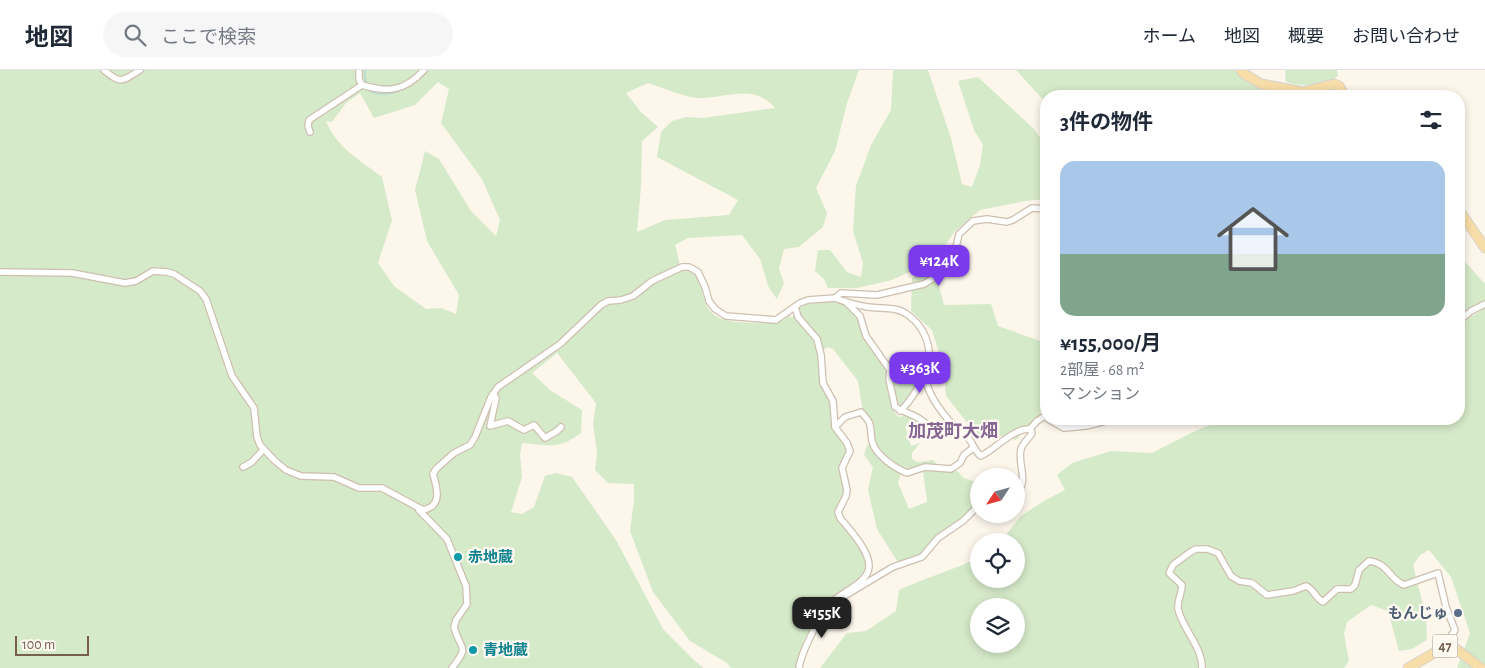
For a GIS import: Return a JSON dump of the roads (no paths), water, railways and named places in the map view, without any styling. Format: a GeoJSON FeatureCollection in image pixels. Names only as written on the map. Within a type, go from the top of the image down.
{"type":"FeatureCollection","features":[{"type":"Feature","properties":{"kind":"main road"},"geometry":{"type":"LineString","coordinates":[[1241,70],[1261,84],[1292,90]]}},
{"type":"Feature","properties":{"kind":"main road"},"geometry":{"type":"LineString","coordinates":[[1311,90],[1334,84],[1339,86],[1341,90]]}},
{"type":"Feature","properties":{"kind":"main road"},"geometry":{"type":"LineString","coordinates":[[1465,219],[1485,248]]}},
{"type":"Feature","properties":{"kind":"main road","name":"47"},"geometry":{"type":"LineString","coordinates":[[1408,668],[1448,645],[1481,668]]}},
{"type":"Feature","properties":{"kind":"street"},"geometry":{"type":"LineString","coordinates":[[104,70],[120,81],[140,70]]}},
{"type":"Feature","properties":{"kind":"street"},"geometry":{"type":"LineString","coordinates":[[358,70],[359,79],[366,86],[388,90],[394,90],[407,84],[424,70]]}},
{"type":"Feature","properties":{"kind":"street"},"geometry":{"type":"LineString","coordinates":[[310,132],[309,120],[366,86]]}},
{"type":"Feature","properties":{"kind":"street"},"geometry":{"type":"LineString","coordinates":[[835,298],[841,293],[877,295],[924,284],[940,274],[948,266],[954,256],[959,234],[972,221],[987,219],[1007,222],[1032,208],[1040,208]]}},
{"type":"Feature","properties":{"kind":"street"},"geometry":{"type":"LineString","coordinates":[[419,509],[426,510],[435,504],[438,493],[433,474],[454,453],[470,445],[492,394],[498,387],[560,344],[601,305],[633,296],[652,281],[682,267],[689,267],[698,272],[709,301],[715,309],[726,316],[776,320],[795,306],[808,300],[835,298],[847,303],[898,310],[906,313],[915,321],[927,338],[929,367],[925,378],[908,404],[900,411]]}},
{"type":"Feature","properties":{"kind":"street"},"geometry":{"type":"LineString","coordinates":[[0,272],[72,273],[125,283],[136,281],[147,273],[159,271],[174,274],[200,291],[210,306],[232,376],[254,408],[256,437],[263,450],[292,474],[338,478],[359,488],[382,488],[419,509],[447,539],[467,589],[467,604],[456,620],[454,627],[464,651],[452,668]]}},
{"type":"Feature","properties":{"kind":"street"},"geometry":{"type":"LineString","coordinates":[[847,303],[860,316],[866,336],[890,370],[889,379],[895,407],[900,411],[921,418],[925,424]]}},
{"type":"Feature","properties":{"kind":"street"},"geometry":{"type":"LineString","coordinates":[[1465,316],[1485,304]]}},
{"type":"Feature","properties":{"kind":"street"},"geometry":{"type":"LineString","coordinates":[[795,306],[798,317],[817,339],[822,355],[823,383],[832,401],[835,427],[847,443],[850,451],[842,468],[847,490],[846,496],[838,512],[840,518],[864,549],[869,567],[865,577],[830,604],[804,651],[799,668]]}},
{"type":"Feature","properties":{"kind":"street"},"geometry":{"type":"LineString","coordinates":[[925,378],[939,408],[953,425],[969,439],[973,448],[981,456],[1014,434],[1030,429],[1040,419]]}},
{"type":"Feature","properties":{"kind":"street"},"geometry":{"type":"LineString","coordinates":[[492,394],[496,398],[490,426],[508,421],[524,430],[534,425],[545,438],[558,431],[561,427]]}},
{"type":"Feature","properties":{"kind":"street"},"geometry":{"type":"LineString","coordinates":[[835,427],[845,417],[861,412],[872,426],[872,442],[876,449],[895,468],[907,473],[925,467],[951,470],[973,448]]}},
{"type":"Feature","properties":{"kind":"street"},"geometry":{"type":"LineString","coordinates":[[1059,425],[1064,428],[1090,425]]}},
{"type":"Feature","properties":{"kind":"street"},"geometry":{"type":"LineString","coordinates":[[1021,468],[1021,446],[1031,436],[1030,429]]}},
{"type":"Feature","properties":{"kind":"street"},"geometry":{"type":"LineString","coordinates":[[243,467],[252,462],[263,450]]}},
{"type":"Feature","properties":{"kind":"street"},"geometry":{"type":"LineString","coordinates":[[830,604],[893,567],[922,557],[938,538],[970,514]]}},
{"type":"Feature","properties":{"kind":"street"},"geometry":{"type":"LineString","coordinates":[[1202,668],[1202,656],[1188,633],[1179,610],[1178,604],[1182,585],[1169,573],[1173,565],[1196,549],[1206,549],[1218,554],[1231,576],[1239,581],[1252,582],[1267,594],[1294,591],[1306,586],[1310,587],[1319,600],[1323,602],[1337,588],[1351,589],[1355,585],[1359,570],[1369,561],[1377,562],[1388,570],[1399,583],[1404,585],[1438,573],[1446,607],[1455,630],[1450,636],[1448,645]]}},
{"type":"Feature","properties":{"kind":"waterway"},"geometry":{"type":"LineString","coordinates":[[365,70],[367,83]]}},
{"type":"Feature","properties":{"kind":"waterway"},"geometry":{"type":"LineString","coordinates":[[414,83],[428,70]]}},
{"type":"Feature","properties":{"kind":"waterway"},"geometry":{"type":"LineString","coordinates":[[368,90],[384,94],[401,90],[411,85]]}},
{"type":"Feature","properties":{"kind":"place","name":"赤地蔵"},"geometry":{"type":"Point","coordinates":[458,557]}},
{"type":"Feature","properties":{"kind":"place","name":"もんじゅ"},"geometry":{"type":"Point","coordinates":[1458,613]}},
{"type":"Feature","properties":{"kind":"place","name":"青地蔵"},"geometry":{"type":"Point","coordinates":[473,650]}},
{"type":"Feature","properties":{"kind":"district","name":"加茂町大畑"},"geometry":{"type":"Point","coordinates":[953,431]}}]}
